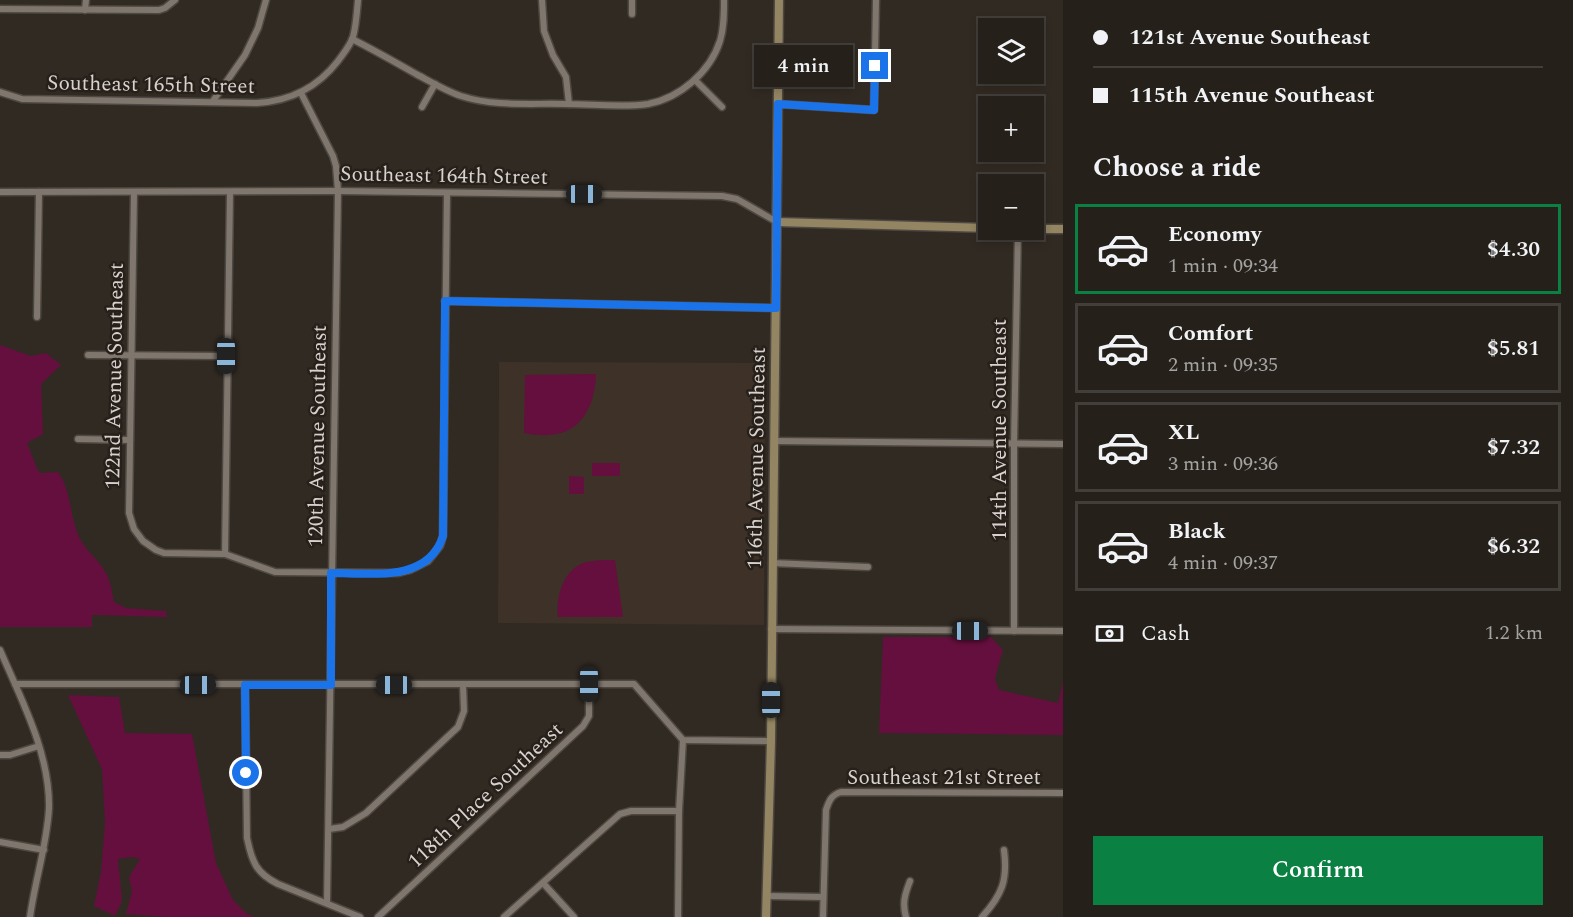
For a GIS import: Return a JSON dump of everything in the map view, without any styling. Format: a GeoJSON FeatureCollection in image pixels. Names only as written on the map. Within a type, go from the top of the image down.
{"type":"FeatureCollection","features":[{"type":"Feature","properties":{"kind":"street"},"geometry":{"type":"LineString","coordinates":[[86,0],[86,10]]}},
{"type":"Feature","properties":{"kind":"street"},"geometry":{"type":"LineString","coordinates":[[0,9],[149,10],[165,8],[175,0]]}},
{"type":"Feature","properties":{"kind":"street"},"geometry":{"type":"LineString","coordinates":[[213,101],[245,55],[258,28],[266,0]]}},
{"type":"Feature","properties":{"kind":"street"},"geometry":{"type":"LineString","coordinates":[[301,93],[324,78],[343,54],[352,39],[357,0]]}},
{"type":"Feature","properties":{"kind":"street"},"geometry":{"type":"LineString","coordinates":[[542,0],[544,31],[566,76],[569,104]]}},
{"type":"Feature","properties":{"kind":"street"},"geometry":{"type":"LineString","coordinates":[[632,0],[632,14]]}},
{"type":"Feature","properties":{"kind":"street"},"geometry":{"type":"LineString","coordinates":[[352,39],[459,96],[487,102],[648,104],[661,101],[695,80],[710,62],[719,43],[724,19],[724,0]]}},
{"type":"Feature","properties":{"kind":"street","name":"116th Avenue Southeast"},"geometry":{"type":"LineString","coordinates":[[766,917],[771,741],[779,0]]}},
{"type":"Feature","properties":{"kind":"street"},"geometry":{"type":"LineString","coordinates":[[778,104],[874,110],[876,0]]}},
{"type":"Feature","properties":{"kind":"street"},"geometry":{"type":"LineString","coordinates":[[695,80],[722,107]]}},
{"type":"Feature","properties":{"kind":"street"},"geometry":{"type":"LineString","coordinates":[[422,107],[435,84]]}},
{"type":"Feature","properties":{"kind":"street","name":"Southeast 165th Street"},"geometry":{"type":"LineString","coordinates":[[0,92],[22,99],[270,102],[301,93]]}},
{"type":"Feature","properties":{"kind":"street","name":"120th Avenue Southeast"},"geometry":{"type":"LineString","coordinates":[[301,93],[333,156],[338,191],[327,902]]}},
{"type":"Feature","properties":{"kind":"street","name":"Southeast 164th Street"},"geometry":{"type":"LineString","coordinates":[[0,192],[338,191],[722,196],[736,199],[777,222],[978,228]]}},
{"type":"Feature","properties":{"kind":"street"},"geometry":{"type":"LineString","coordinates":[[37,317],[39,192]]}},
{"type":"Feature","properties":{"kind":"street","name":"122nd Avenue Southeast"},"geometry":{"type":"LineString","coordinates":[[134,192],[129,513],[134,529],[143,541],[156,550],[164,553],[225,554]]}},
{"type":"Feature","properties":{"kind":"street"},"geometry":{"type":"LineString","coordinates":[[230,192],[225,554],[274,572],[331,573],[398,573],[428,561],[440,546],[443,536],[447,193]]}},
{"type":"Feature","properties":{"kind":"street"},"geometry":{"type":"LineString","coordinates":[[1044,229],[1063,229]]}},
{"type":"Feature","properties":{"kind":"street","name":"114th Avenue Southeast"},"geometry":{"type":"LineString","coordinates":[[1014,632],[1014,445],[1018,240]]}},
{"type":"Feature","properties":{"kind":"street"},"geometry":{"type":"LineString","coordinates":[[445,301],[776,308]]}},
{"type":"Feature","properties":{"kind":"street"},"geometry":{"type":"LineString","coordinates":[[88,355],[226,356]]}},
{"type":"Feature","properties":{"kind":"street"},"geometry":{"type":"LineString","coordinates":[[78,439],[130,440]]}},
{"type":"Feature","properties":{"kind":"street"},"geometry":{"type":"LineString","coordinates":[[774,441],[1063,444]]}},
{"type":"Feature","properties":{"kind":"street"},"geometry":{"type":"LineString","coordinates":[[772,563],[868,567]]}},
{"type":"Feature","properties":{"kind":"street"},"geometry":{"type":"LineString","coordinates":[[771,629],[1063,631]]}},
{"type":"Feature","properties":{"kind":"street"},"geometry":{"type":"LineString","coordinates":[[0,650],[39,746],[48,792],[49,809],[44,850],[30,917]]}},
{"type":"Feature","properties":{"kind":"street"},"geometry":{"type":"LineString","coordinates":[[15,684],[634,684],[683,740],[679,811],[678,917]]}},
{"type":"Feature","properties":{"kind":"street","name":"118th Place Southeast"},"geometry":{"type":"LineString","coordinates":[[378,917],[583,726],[589,717],[589,684]]}},
{"type":"Feature","properties":{"kind":"street"},"geometry":{"type":"LineString","coordinates":[[245,685],[247,838],[250,855],[258,870],[267,878],[360,917]]}},
{"type":"Feature","properties":{"kind":"street"},"geometry":{"type":"LineString","coordinates":[[329,829],[343,827],[366,813],[458,727],[464,711],[463,685]]}},
{"type":"Feature","properties":{"kind":"street"},"geometry":{"type":"LineString","coordinates":[[683,740],[771,741]]}},
{"type":"Feature","properties":{"kind":"street"},"geometry":{"type":"LineString","coordinates":[[0,755],[10,755],[39,746]]}},
{"type":"Feature","properties":{"kind":"street","name":"Southeast 21st Street"},"geometry":{"type":"LineString","coordinates":[[823,897],[826,810],[834,794],[841,792],[1063,793]]}},
{"type":"Feature","properties":{"kind":"street"},"geometry":{"type":"LineString","coordinates":[[504,917],[620,814],[630,811],[679,811]]}},
{"type":"Feature","properties":{"kind":"street"},"geometry":{"type":"LineString","coordinates":[[0,842],[44,850]]}},
{"type":"Feature","properties":{"kind":"street"},"geometry":{"type":"LineString","coordinates":[[982,917],[1001,891],[1006,876],[1004,850]]}},
{"type":"Feature","properties":{"kind":"street"},"geometry":{"type":"LineString","coordinates":[[906,917],[903,908],[904,898],[910,881]]}},
{"type":"Feature","properties":{"kind":"street"},"geometry":{"type":"LineString","coordinates":[[543,882],[574,917]]}},
{"type":"Feature","properties":{"kind":"street"},"geometry":{"type":"LineString","coordinates":[[767,896],[823,897],[823,917]]}},
{"type":"Feature","properties":{"kind":"shaded area"},"geometry":{"type":"Polygon","coordinates":[[[0,345],[31,356],[46,353],[61,365],[41,384],[43,434],[27,443],[38,471],[41,473],[58,472],[68,493],[79,536],[107,575],[114,602],[126,608],[166,611],[167,617],[92,615],[92,627],[0,627],[0,345]]]}},
{"type":"Feature","properties":{"kind":"shaded area"},"geometry":{"type":"Polygon","coordinates":[[[499,362],[765,363],[764,625],[498,623],[499,362]]]}},
{"type":"Feature","properties":{"kind":"shaded area"},"geometry":{"type":"Polygon","coordinates":[[[596,374],[589,407],[578,423],[560,433],[542,435],[524,433],[525,375],[596,374]]]}},
{"type":"Feature","properties":{"kind":"shaded area"},"geometry":{"type":"Polygon","coordinates":[[[592,463],[620,463],[620,476],[592,476],[592,463]]]}},
{"type":"Feature","properties":{"kind":"shaded area"},"geometry":{"type":"Polygon","coordinates":[[[569,476],[584,477],[584,494],[569,494],[569,476]]]}},
{"type":"Feature","properties":{"kind":"shaded area"},"geometry":{"type":"Polygon","coordinates":[[[615,560],[623,617],[558,617],[559,593],[570,572],[583,563],[615,560]]]}},
{"type":"Feature","properties":{"kind":"shaded area"},"geometry":{"type":"Polygon","coordinates":[[[883,637],[991,637],[1003,650],[995,678],[999,690],[1058,703],[1063,681],[1063,735],[879,733],[883,637]]]}},
{"type":"Feature","properties":{"kind":"shaded area"},"geometry":{"type":"Polygon","coordinates":[[[68,695],[119,697],[125,733],[192,734],[216,863],[233,900],[246,913],[254,917],[166,917],[126,914],[132,891],[129,877],[140,859],[132,857],[118,859],[122,901],[115,916],[94,906],[101,872],[105,822],[102,769],[68,695]]]}},
{"type":"Feature","properties":{"kind":"route"},"geometry":{"type":"LineString","coordinates":[[246,773],[245,685],[331,685],[331,573],[398,573],[428,561],[440,546],[443,536],[445,301],[776,308],[778,104],[874,110],[875,66]]}}]}
